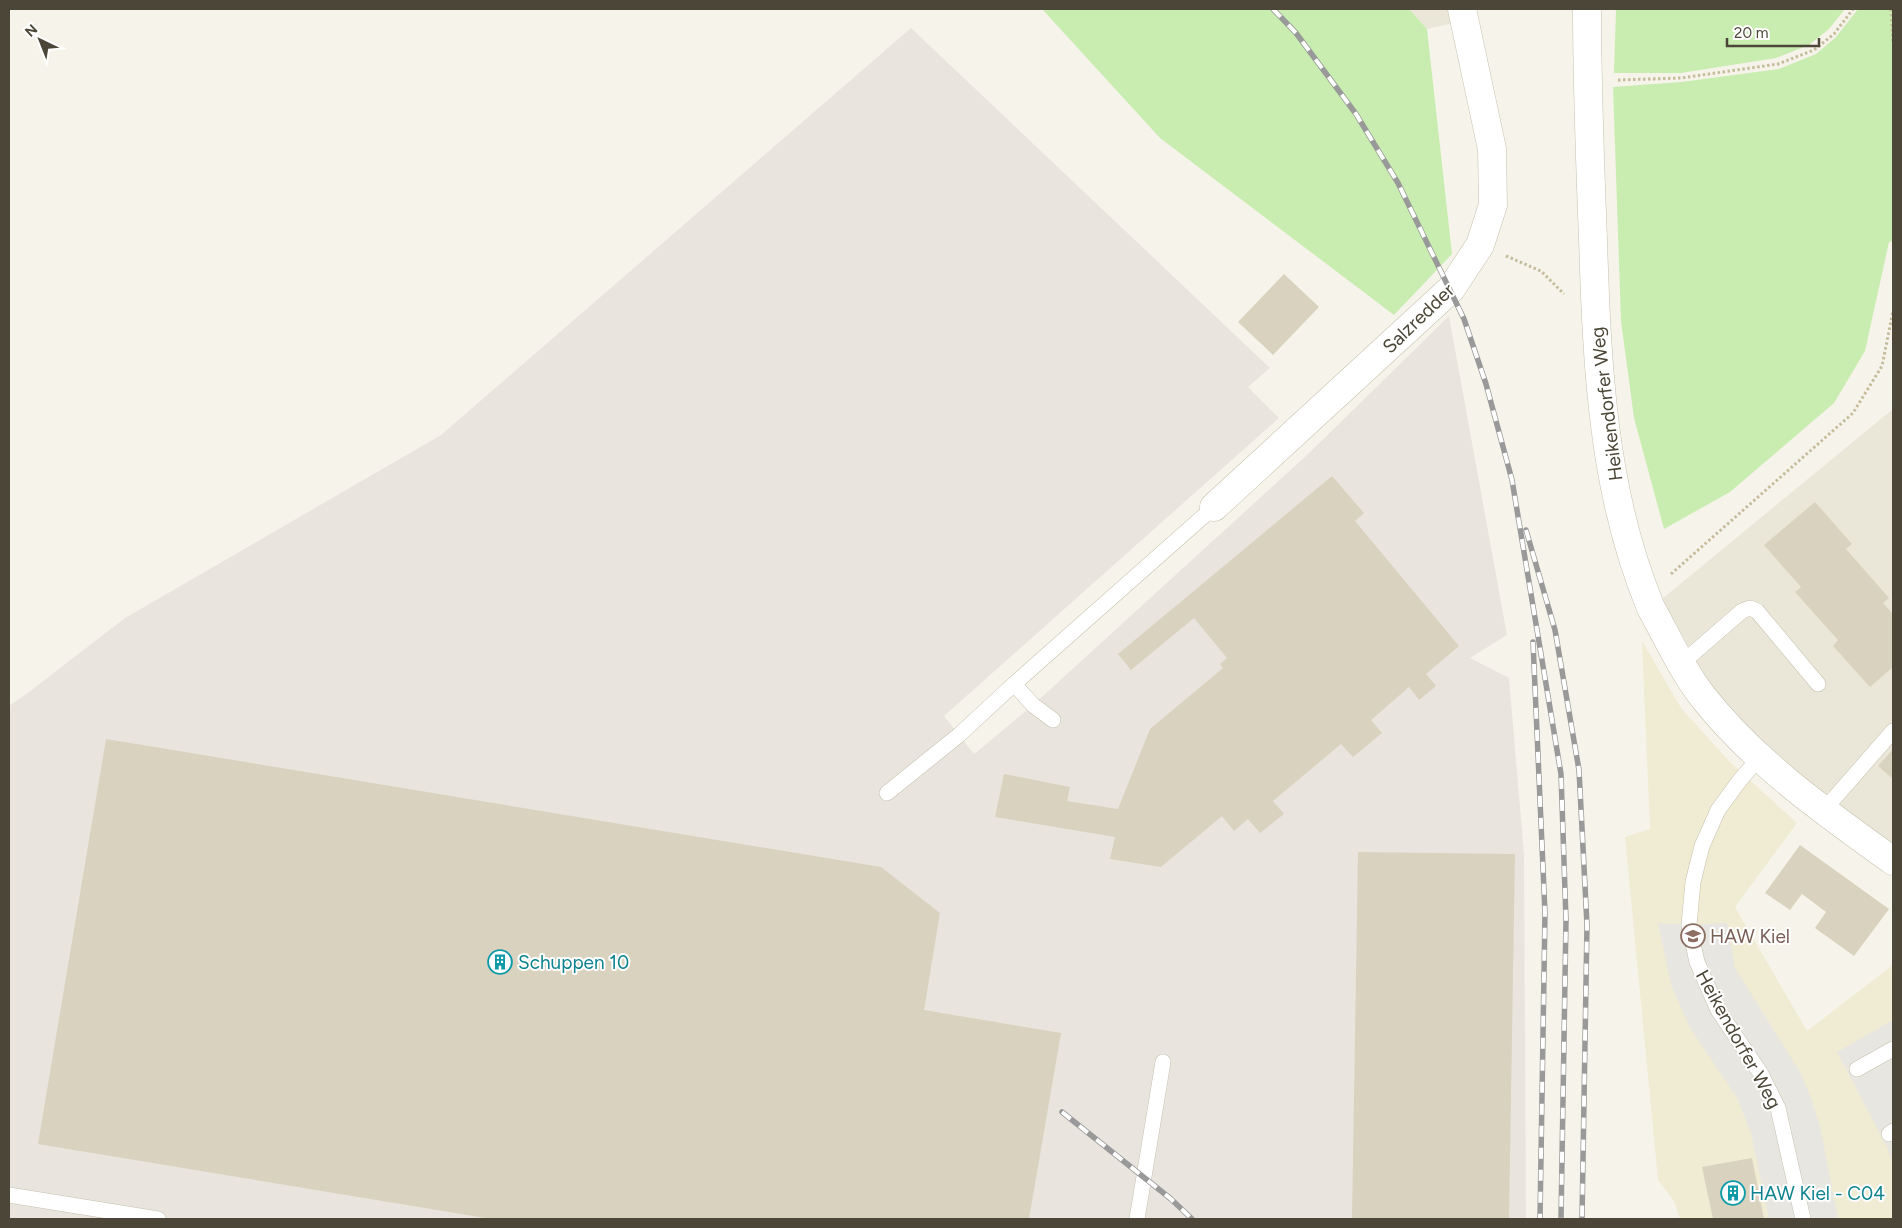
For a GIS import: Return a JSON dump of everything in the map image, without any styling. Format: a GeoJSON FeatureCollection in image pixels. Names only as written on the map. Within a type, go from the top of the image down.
{"type":"FeatureCollection","features":[{"type":"Feature","properties":{"kind":"street","name":"Salzredder"},"geometry":{"type":"LineString","coordinates":[[1214,507],[1451,289],[1480,245],[1493,205],[1492,149],[1462,9]]}},
{"type":"Feature","properties":{"kind":"street","name":"Heikendorfer Weg"},"geometry":{"type":"LineString","coordinates":[[1587,9],[1587,82],[1596,324],[1604,426],[1621,520],[1646,595],[1651,608],[1682,663],[1702,695],[1728,727],[1760,758],[1824,810],[1893,862]]}},
{"type":"Feature","properties":{"kind":"lane"},"geometry":{"type":"LineString","coordinates":[[887,793],[959,735],[1214,507]]}},
{"type":"Feature","properties":{"kind":"lane"},"geometry":{"type":"LineString","coordinates":[[1682,663],[1742,611],[1750,608],[1757,611],[1818,684]]}},
{"type":"Feature","properties":{"kind":"lane"},"geometry":{"type":"LineString","coordinates":[[1014,684],[1033,705],[1052,720]]}},
{"type":"Feature","properties":{"kind":"lane"},"geometry":{"type":"LineString","coordinates":[[1824,810],[1893,731]]}},
{"type":"Feature","properties":{"kind":"lane","name":"Heikendorfer Weg"},"geometry":{"type":"LineString","coordinates":[[1760,758],[1740,780],[1718,810],[1702,846],[1693,882],[1689,925],[1696,962],[1718,1010],[1762,1074],[1778,1108],[1803,1219]]}},
{"type":"Feature","properties":{"kind":"lane"},"geometry":{"type":"LineString","coordinates":[[1857,1069],[1893,1049]]}},
{"type":"Feature","properties":{"kind":"lane"},"geometry":{"type":"LineString","coordinates":[[1138,1219],[1163,1062]]}},
{"type":"Feature","properties":{"kind":"lane"},"geometry":{"type":"LineString","coordinates":[[9,1195],[158,1219]]}},
{"type":"Feature","properties":{"kind":"path"},"geometry":{"type":"LineString","coordinates":[[1587,82],[1681,78],[1778,64],[1814,50],[1834,34],[1853,9]]}},
{"type":"Feature","properties":{"kind":"path"},"geometry":{"type":"LineString","coordinates":[[1891,9],[1893,44]]}},
{"type":"Feature","properties":{"kind":"path"},"geometry":{"type":"LineString","coordinates":[[1499,253],[1541,272],[1560,291]]}},
{"type":"Feature","properties":{"kind":"path"},"geometry":{"type":"LineString","coordinates":[[1646,595],[1853,413],[1882,366],[1893,310]]}},
{"type":"Feature","properties":{"kind":"shaded area"},"geometry":{"type":"Polygon","coordinates":[[[1409,9],[1462,9],[1463,21],[1427,29],[1409,9]]]}},
{"type":"Feature","properties":{"kind":"shaded area"},"geometry":{"type":"Polygon","coordinates":[[[911,28],[1270,368],[1248,387],[1279,418],[944,716],[974,754],[1033,705],[1308,454],[1449,316],[1507,635],[1470,658],[1509,678],[1524,854],[1526,1219],[9,1219],[9,706],[125,618],[441,435],[911,28]]]}},
{"type":"Feature","properties":{"kind":"shaded area"},"geometry":{"type":"Polygon","coordinates":[[[1893,409],[1893,861],[1776,772],[1651,608],[1893,409]]]}},
{"type":"Feature","properties":{"kind":"shaded area","name":"HAW Kiel"},"geometry":{"type":"Polygon","coordinates":[[[1642,641],[1681,708],[1730,762],[1797,823],[1735,907],[1807,1031],[1893,965],[1893,1219],[1680,1219],[1674,1201],[1658,1180],[1625,837],[1650,829],[1642,641]]]}},
{"type":"Feature","properties":{"kind":"shaded area"},"geometry":{"type":"Polygon","coordinates":[[[1658,923],[1689,925],[1727,923],[1735,968],[1800,1072],[1811,1098],[1820,1126],[1838,1219],[1769,1219],[1751,1133],[1737,1098],[1690,1028],[1671,985],[1658,923]]]}},
{"type":"Feature","properties":{"kind":"shaded area"},"geometry":{"type":"Polygon","coordinates":[[[1893,1020],[1893,1165],[1888,1149],[1837,1052],[1893,1020]]]}},
{"type":"Feature","properties":{"kind":"green space"},"geometry":{"type":"Polygon","coordinates":[[[1042,9],[1409,9],[1427,29],[1452,254],[1394,315],[1160,138],[1042,9]]]}},
{"type":"Feature","properties":{"kind":"green space"},"geometry":{"type":"Polygon","coordinates":[[[1616,9],[1845,9],[1829,29],[1809,45],[1776,58],[1681,73],[1614,73],[1616,9]]]}},
{"type":"Feature","properties":{"kind":"green space"},"geometry":{"type":"Polygon","coordinates":[[[1858,9],[1893,9],[1893,241],[1889,242],[1865,351],[1834,403],[1730,492],[1664,529],[1634,418],[1621,321],[1613,87],[1681,82],[1779,69],[1816,54],[1836,37],[1858,9]]]}},
{"type":"Feature","properties":{"kind":"building"},"geometry":{"type":"Polygon","coordinates":[[[1284,274],[1319,307],[1273,355],[1238,322],[1284,274]]]}},
{"type":"Feature","properties":{"kind":"building"},"geometry":{"type":"Polygon","coordinates":[[[1332,476],[1364,513],[1355,521],[1459,646],[1426,674],[1436,686],[1419,700],[1409,687],[1371,720],[1382,733],[1353,757],[1341,744],[1273,801],[1284,814],[1260,833],[1248,819],[1234,831],[1222,816],[1161,867],[1110,859],[1115,837],[995,817],[1004,774],[1070,787],[1067,801],[1118,809],[1150,729],[1223,668],[1220,664],[1227,658],[1194,618],[1131,670],[1118,654],[1332,476]]]}},
{"type":"Feature","properties":{"kind":"building"},"geometry":{"type":"Polygon","coordinates":[[[1815,502],[1852,544],[1846,549],[1889,598],[1883,603],[1893,614],[1893,667],[1870,687],[1833,646],[1838,640],[1795,592],[1801,587],[1764,545],[1815,502]]]}},
{"type":"Feature","properties":{"kind":"building","name":"Schuppen 10"},"geometry":{"type":"Polygon","coordinates":[[[106,739],[881,867],[940,913],[924,1010],[1061,1033],[1029,1219],[491,1219],[38,1144],[106,739]]]}},
{"type":"Feature","properties":{"kind":"building"},"geometry":{"type":"Polygon","coordinates":[[[1893,749],[1893,779],[1878,766],[1893,749]]]}},
{"type":"Feature","properties":{"kind":"building"},"geometry":{"type":"Polygon","coordinates":[[[1800,845],[1889,909],[1854,956],[1815,928],[1826,912],[1802,894],[1790,910],[1765,893],[1800,845]]]}},
{"type":"Feature","properties":{"kind":"building"},"geometry":{"type":"Polygon","coordinates":[[[1358,852],[1515,854],[1509,1219],[1352,1219],[1358,852]]]}},
{"type":"Feature","properties":{"kind":"building","name":"HAW Kiel - C04"},"geometry":{"type":"Polygon","coordinates":[[[1752,1158],[1764,1219],[1713,1219],[1702,1167],[1752,1158]]]}},
{"type":"Feature","properties":{"kind":"railway"},"geometry":{"type":"LineString","coordinates":[[1273,9],[1296,33],[1356,114],[1398,183],[1464,319],[1486,384],[1512,480],[1561,774],[1566,920],[1561,1219]]}},
{"type":"Feature","properties":{"kind":"railway"},"geometry":{"type":"LineString","coordinates":[[1526,530],[1555,630],[1579,770],[1587,925],[1582,1219]]}},
{"type":"Feature","properties":{"kind":"railway"},"geometry":{"type":"LineString","coordinates":[[1533,642],[1545,913],[1540,1219]]}},
{"type":"Feature","properties":{"kind":"railway"},"geometry":{"type":"LineString","coordinates":[[1062,1112],[1171,1199],[1192,1219]]}},
{"type":"Feature","properties":{"kind":"place","name":"HAW Kiel"},"geometry":{"type":"Point","coordinates":[1693,936]}},
{"type":"Feature","properties":{"kind":"place","name":"Schuppen 10"},"geometry":{"type":"Point","coordinates":[500,962]}},
{"type":"Feature","properties":{"kind":"place","name":"HAW Kiel - C04"},"geometry":{"type":"Point","coordinates":[1733,1193]}}]}
